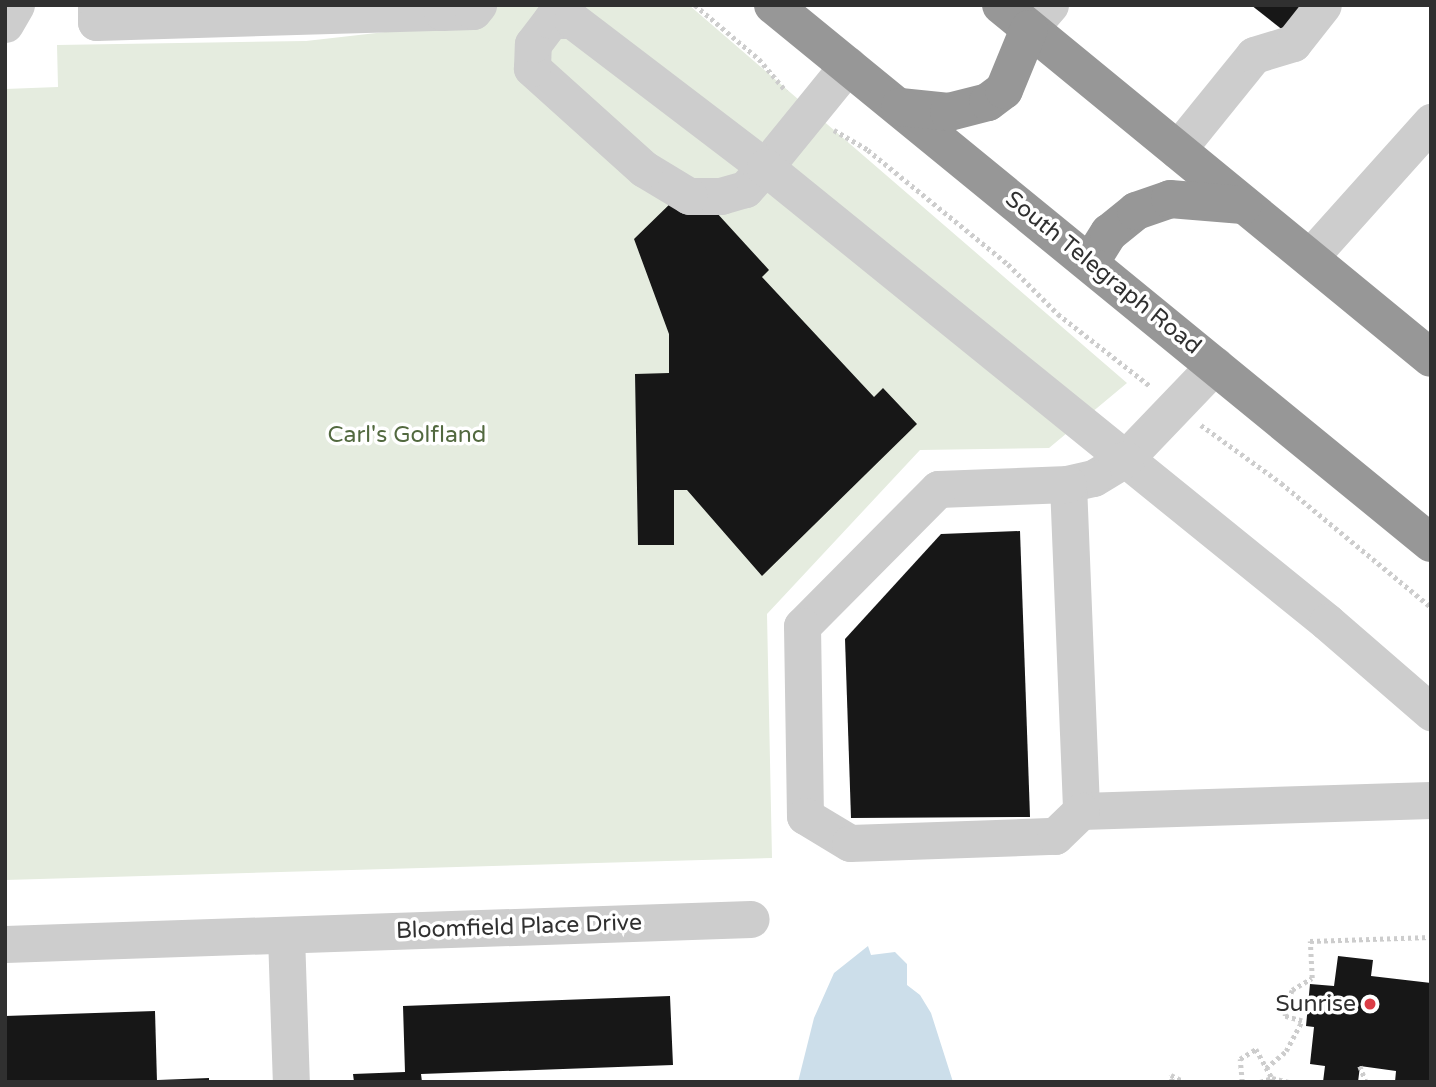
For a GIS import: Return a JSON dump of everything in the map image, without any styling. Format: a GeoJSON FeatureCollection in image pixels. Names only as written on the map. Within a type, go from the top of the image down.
{"type":"FeatureCollection","features":[{"type":"Feature","properties":{"kind":"highway","name":"South Telegraph Road"},"geometry":{"type":"LineString","coordinates":[[773,5],[1431,543]]}},
{"type":"Feature","properties":{"kind":"highway"},"geometry":{"type":"LineString","coordinates":[[900,107],[949,112],[988,102],[1004,90],[1027,13],[1177,150],[1431,358]]}},
{"type":"Feature","properties":{"kind":"highway"},"geometry":{"type":"LineString","coordinates":[[1090,263],[1108,233],[1136,211],[1170,199],[1243,205]]}},
{"type":"Feature","properties":{"kind":"street"},"geometry":{"type":"LineString","coordinates":[[5,24],[16,5]]}},
{"type":"Feature","properties":{"kind":"street"},"geometry":{"type":"LineString","coordinates":[[96,5],[96,22],[442,9],[473,11],[478,5]]}},
{"type":"Feature","properties":{"kind":"street"},"geometry":{"type":"LineString","coordinates":[[1177,150],[1254,55],[1293,43],[1323,5]]}},
{"type":"Feature","properties":{"kind":"street"},"geometry":{"type":"LineString","coordinates":[[848,65],[765,167],[745,189],[721,196],[689,196],[644,169],[531,68],[533,44],[551,20],[572,20],[765,167],[1431,712]]}},
{"type":"Feature","properties":{"kind":"street"},"geometry":{"type":"LineString","coordinates":[[1309,258],[1431,122]]}},
{"type":"Feature","properties":{"kind":"street"},"geometry":{"type":"LineString","coordinates":[[1214,365],[1125,459],[1093,478],[1068,484],[938,489],[802,626],[805,816],[850,843],[1055,836],[1081,811],[1431,800]]}},
{"type":"Feature","properties":{"kind":"street"},"geometry":{"type":"LineString","coordinates":[[1068,484],[1081,811]]}},
{"type":"Feature","properties":{"kind":"street","name":"Bloomfield Place Drive"},"geometry":{"type":"LineString","coordinates":[[5,944],[751,919]]}},
{"type":"Feature","properties":{"kind":"street"},"geometry":{"type":"LineString","coordinates":[[286,935],[291,1082]]}},
{"type":"Feature","properties":{"kind":"path"},"geometry":{"type":"LineString","coordinates":[[695,5],[760,59],[796,99]]}},
{"type":"Feature","properties":{"kind":"path"},"geometry":{"type":"LineString","coordinates":[[827,124],[868,150],[1008,264],[1058,314],[1152,387]]}},
{"type":"Feature","properties":{"kind":"path"},"geometry":{"type":"LineString","coordinates":[[1195,421],[1281,484],[1431,607]]}},
{"type":"Feature","properties":{"kind":"path"},"geometry":{"type":"LineString","coordinates":[[1266,1068],[1286,1051],[1302,1021],[1285,1016],[1285,1006],[1292,990],[1312,978],[1310,941],[1431,937]]}},
{"type":"Feature","properties":{"kind":"path"},"geometry":{"type":"LineString","coordinates":[[1242,1082],[1240,1059],[1256,1049],[1273,1080]]}},
{"type":"Feature","properties":{"kind":"path"},"geometry":{"type":"LineString","coordinates":[[1360,1066],[1366,1082]]}},
{"type":"Feature","properties":{"kind":"path"},"geometry":{"type":"LineString","coordinates":[[1172,1082],[1171,1075],[1185,1082]]}},
{"type":"Feature","properties":{"kind":"path"},"geometry":{"type":"LineString","coordinates":[[1260,1082],[1289,1082]]}},
{"type":"Feature","properties":{"kind":"green space","name":"Carl's Golfland"},"geometry":{"type":"Polygon","coordinates":[[[497,5],[689,5],[1127,383],[1049,448],[920,450],[767,614],[772,858],[5,880],[5,89],[58,87],[57,45],[306,41],[482,21],[497,5]]]}},
{"type":"Feature","properties":{"kind":"water"},"geometry":{"type":"Polygon","coordinates":[[[868,946],[871,955],[895,952],[907,964],[907,985],[920,995],[931,1013],[953,1082],[798,1082],[814,1018],[834,973],[868,946]]]}},
{"type":"Feature","properties":{"kind":"building"},"geometry":{"type":"Polygon","coordinates":[[[1251,5],[1305,5],[1284,31],[1251,5]]]}},
{"type":"Feature","properties":{"kind":"building"},"geometry":{"type":"Polygon","coordinates":[[[676,198],[705,200],[769,270],[762,277],[874,397],[883,388],[917,424],[762,576],[687,490],[674,490],[674,545],[638,545],[635,374],[669,373],[669,334],[634,239],[676,198]]]}},
{"type":"Feature","properties":{"kind":"building"},"geometry":{"type":"Polygon","coordinates":[[[1020,531],[1030,817],[851,818],[845,639],[941,534],[1020,531]]]}},
{"type":"Feature","properties":{"kind":"building","name":"Sunrise"},"geometry":{"type":"Polygon","coordinates":[[[1338,956],[1373,960],[1371,976],[1431,983],[1431,1082],[1395,1082],[1396,1071],[1360,1066],[1358,1082],[1323,1082],[1325,1066],[1310,1064],[1314,1027],[1306,1026],[1310,984],[1334,986],[1338,956]]]}},
{"type":"Feature","properties":{"kind":"building"},"geometry":{"type":"Polygon","coordinates":[[[670,996],[673,1065],[421,1074],[422,1082],[354,1082],[353,1074],[405,1072],[403,1006],[670,996]]]}},
{"type":"Feature","properties":{"kind":"building"},"geometry":{"type":"Polygon","coordinates":[[[155,1011],[157,1082],[5,1082],[5,1016],[155,1011]]]}},
{"type":"Feature","properties":{"kind":"building"},"geometry":{"type":"Polygon","coordinates":[[[209,1078],[209,1082],[158,1082],[158,1080],[209,1078]]]}},
{"type":"Feature","properties":{"kind":"place","name":"Sunrise"},"geometry":{"type":"Point","coordinates":[1370,1004]}}]}
